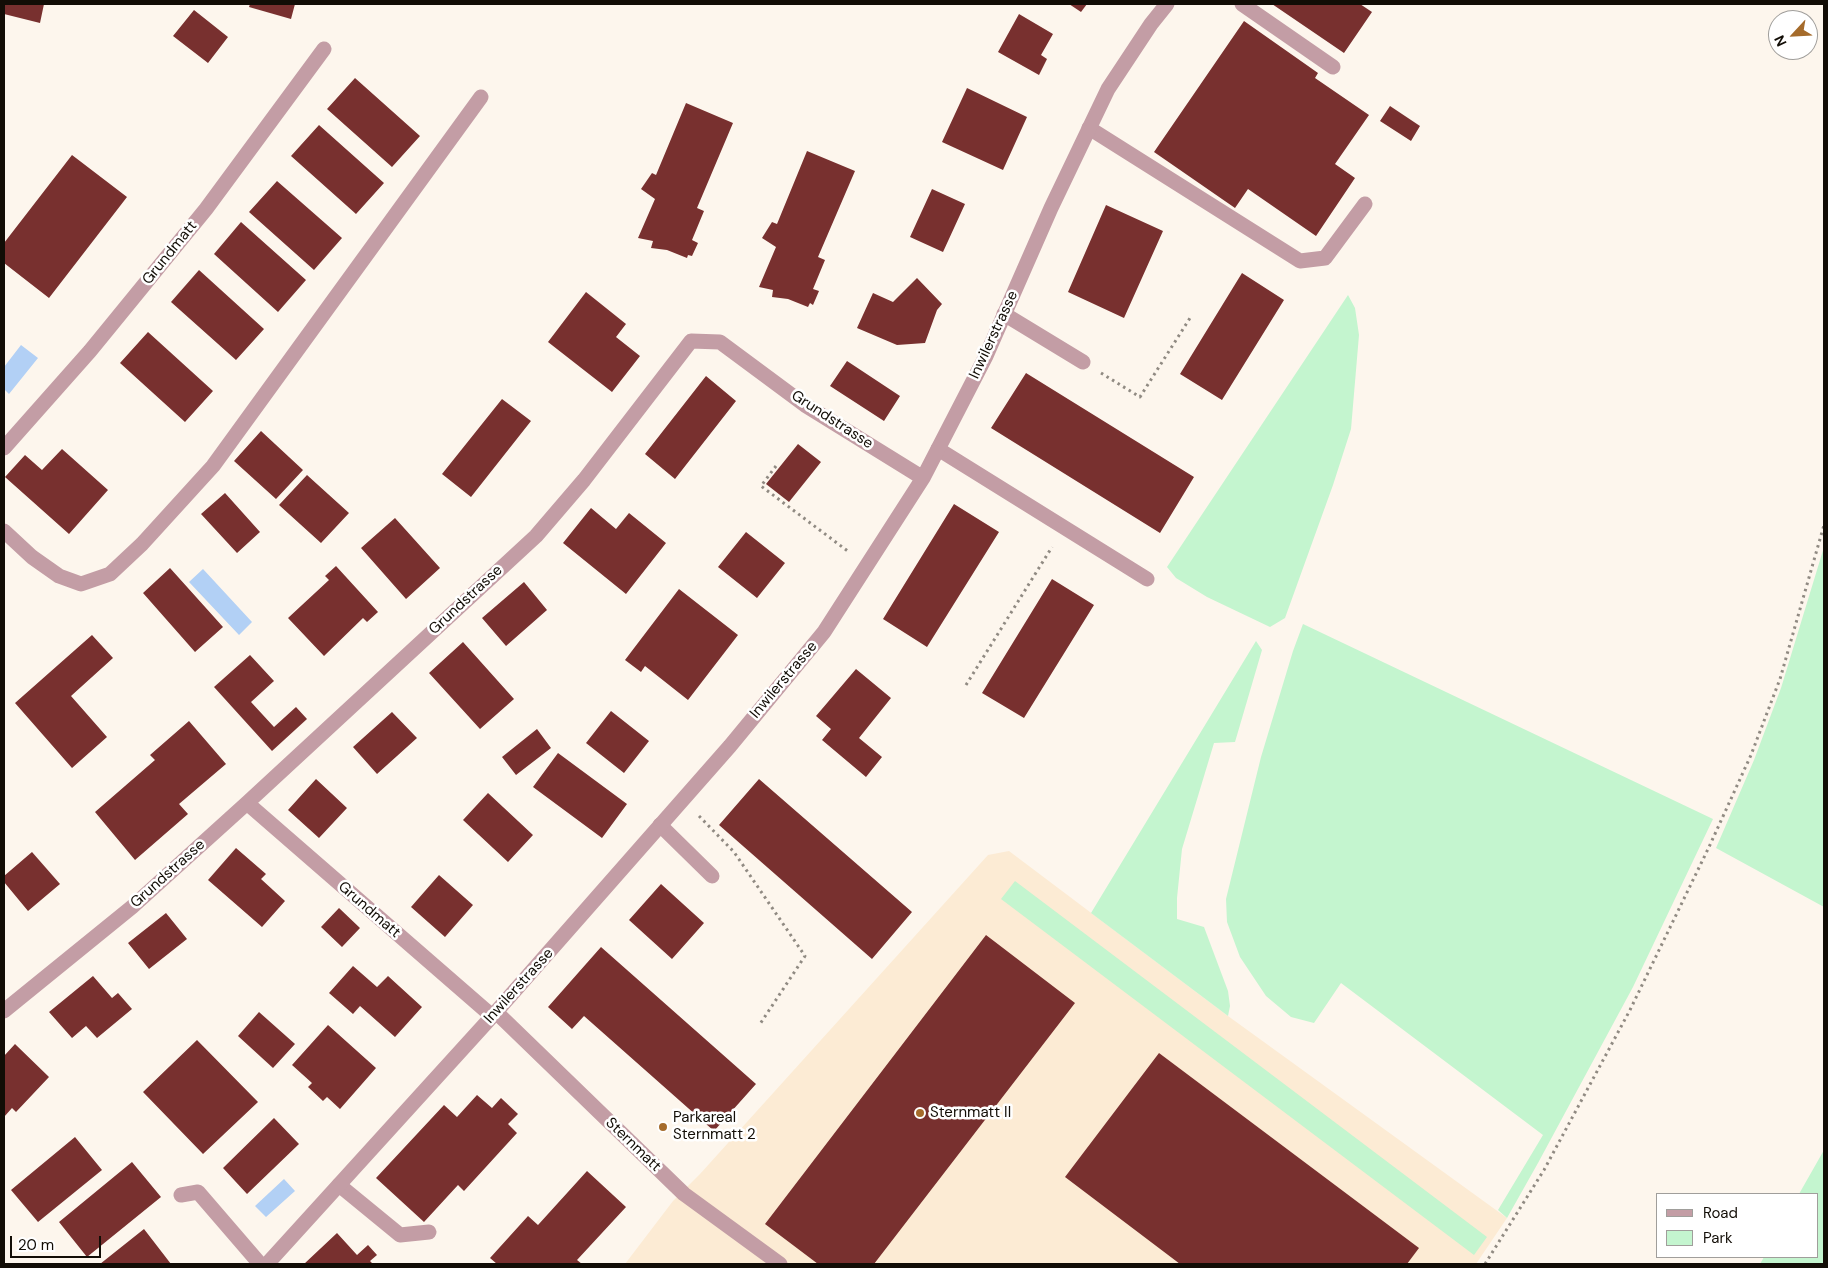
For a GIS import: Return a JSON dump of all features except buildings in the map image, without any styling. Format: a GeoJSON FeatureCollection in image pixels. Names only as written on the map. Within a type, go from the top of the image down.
{"type":"FeatureCollection","features":[{"type":"Feature","properties":{"kind":"street","name":"Inwilerstrasse"},"geometry":{"type":"LineString","coordinates":[[268,1263],[494,1014],[730,746],[824,632],[923,478],[986,356],[1051,208],[1108,89],[1151,24],[1167,4]]}},
{"type":"Feature","properties":{"kind":"street"},"geometry":{"type":"LineString","coordinates":[[1242,4],[1333,67]]}},
{"type":"Feature","properties":{"kind":"street","name":"Grundmatt"},"geometry":{"type":"LineString","coordinates":[[4,448],[90,351],[200,216],[324,49]]}},
{"type":"Feature","properties":{"kind":"street"},"geometry":{"type":"LineString","coordinates":[[4,531],[32,557],[59,576],[81,584],[110,574],[142,544],[213,466],[481,97]]}},
{"type":"Feature","properties":{"kind":"street"},"geometry":{"type":"LineString","coordinates":[[1089,128],[1300,261],[1326,258],[1366,204]]}},
{"type":"Feature","properties":{"kind":"street"},"geometry":{"type":"LineString","coordinates":[[1004,314],[1084,362]]}},
{"type":"Feature","properties":{"kind":"street","name":"Grundstrasse"},"geometry":{"type":"LineString","coordinates":[[4,1011],[132,906],[247,803],[536,536],[584,480],[691,341],[720,342],[805,405],[923,478]]}},
{"type":"Feature","properties":{"kind":"street"},"geometry":{"type":"LineString","coordinates":[[938,449],[1147,579]]}},
{"type":"Feature","properties":{"kind":"street","name":"Grundmatt"},"geometry":{"type":"LineString","coordinates":[[247,803],[494,1014]]}},
{"type":"Feature","properties":{"kind":"street"},"geometry":{"type":"LineString","coordinates":[[660,825],[712,876]]}},
{"type":"Feature","properties":{"kind":"street","name":"Sternmatt"},"geometry":{"type":"LineString","coordinates":[[494,1014],[684,1194],[780,1264]]}},
{"type":"Feature","properties":{"kind":"street"},"geometry":{"type":"LineString","coordinates":[[339,1185],[400,1235],[428,1232]]}},
{"type":"Feature","properties":{"kind":"street"},"geometry":{"type":"LineString","coordinates":[[181,1195],[198,1192],[268,1263]]}},
{"type":"Feature","properties":{"kind":"path"},"geometry":{"type":"LineString","coordinates":[[1084,362],[1140,398],[1190,318]]}},
{"type":"Feature","properties":{"kind":"path"},"geometry":{"type":"LineString","coordinates":[[776,466],[761,486],[867,566]]}},
{"type":"Feature","properties":{"kind":"path"},"geometry":{"type":"LineString","coordinates":[[1484,1264],[1544,1170],[1621,1027],[1710,847],[1751,754],[1780,679],[1824,525]]}},
{"type":"Feature","properties":{"kind":"path"},"geometry":{"type":"LineString","coordinates":[[966,684],[1064,527]]}},
{"type":"Feature","properties":{"kind":"path"},"geometry":{"type":"LineString","coordinates":[[683,799],[734,852],[805,956],[760,1024]]}},
{"type":"Feature","properties":{"kind":"shaded area"},"geometry":{"type":"Polygon","coordinates":[[[1009,851],[1228,1016],[1507,1218],[1476,1264],[625,1264],[673,1201],[700,1174],[988,855],[1009,851]]]}},
{"type":"Feature","properties":{"kind":"green space"},"geometry":{"type":"Polygon","coordinates":[[[1348,295],[1355,308],[1359,335],[1351,429],[1285,618],[1270,627],[1207,597],[1176,578],[1167,567],[1348,295]]]}},
{"type":"Feature","properties":{"kind":"green space"},"geometry":{"type":"Polygon","coordinates":[[[1824,547],[1824,907],[1716,848],[1754,760],[1781,688],[1824,547]]]}},
{"type":"Feature","properties":{"kind":"green space"},"geometry":{"type":"Polygon","coordinates":[[[1303,624],[1713,819],[1633,987],[1507,1218],[1498,1210],[1543,1135],[1341,983],[1314,1023],[1291,1017],[1266,996],[1240,957],[1227,922],[1226,899],[1261,757],[1303,624]]]}},
{"type":"Feature","properties":{"kind":"green space"},"geometry":{"type":"Polygon","coordinates":[[[1256,641],[1262,650],[1235,742],[1214,743],[1182,849],[1177,898],[1177,919],[1204,927],[1228,991],[1230,1006],[1228,1016],[1091,913],[1256,641]]]}},
{"type":"Feature","properties":{"kind":"green space"},"geometry":{"type":"Polygon","coordinates":[[[1015,881],[1487,1237],[1474,1255],[1001,899],[1015,881]]]}},
{"type":"Feature","properties":{"kind":"green space"},"geometry":{"type":"Polygon","coordinates":[[[1824,1150],[1824,1264],[1760,1264],[1763,1258],[1818,1258],[1818,1193],[1800,1193],[1824,1150]]]}},
{"type":"Feature","properties":{"kind":"water"},"geometry":{"type":"Polygon","coordinates":[[[21,345],[38,358],[9,394],[4,389],[4,367],[21,345]]]}},
{"type":"Feature","properties":{"kind":"water"},"geometry":{"type":"Polygon","coordinates":[[[203,569],[252,622],[239,635],[189,582],[203,569]]]}},
{"type":"Feature","properties":{"kind":"water"},"geometry":{"type":"Polygon","coordinates":[[[284,1179],[295,1191],[266,1217],[255,1206],[284,1179]]]}},
{"type":"Feature","properties":{"kind":"place","name":"Sternmatt II"},"geometry":{"type":"Point","coordinates":[920,1113]}},
{"type":"Feature","properties":{"kind":"place","name":"Parkareal Sternmatt 2"},"geometry":{"type":"Point","coordinates":[663,1127]}}]}
